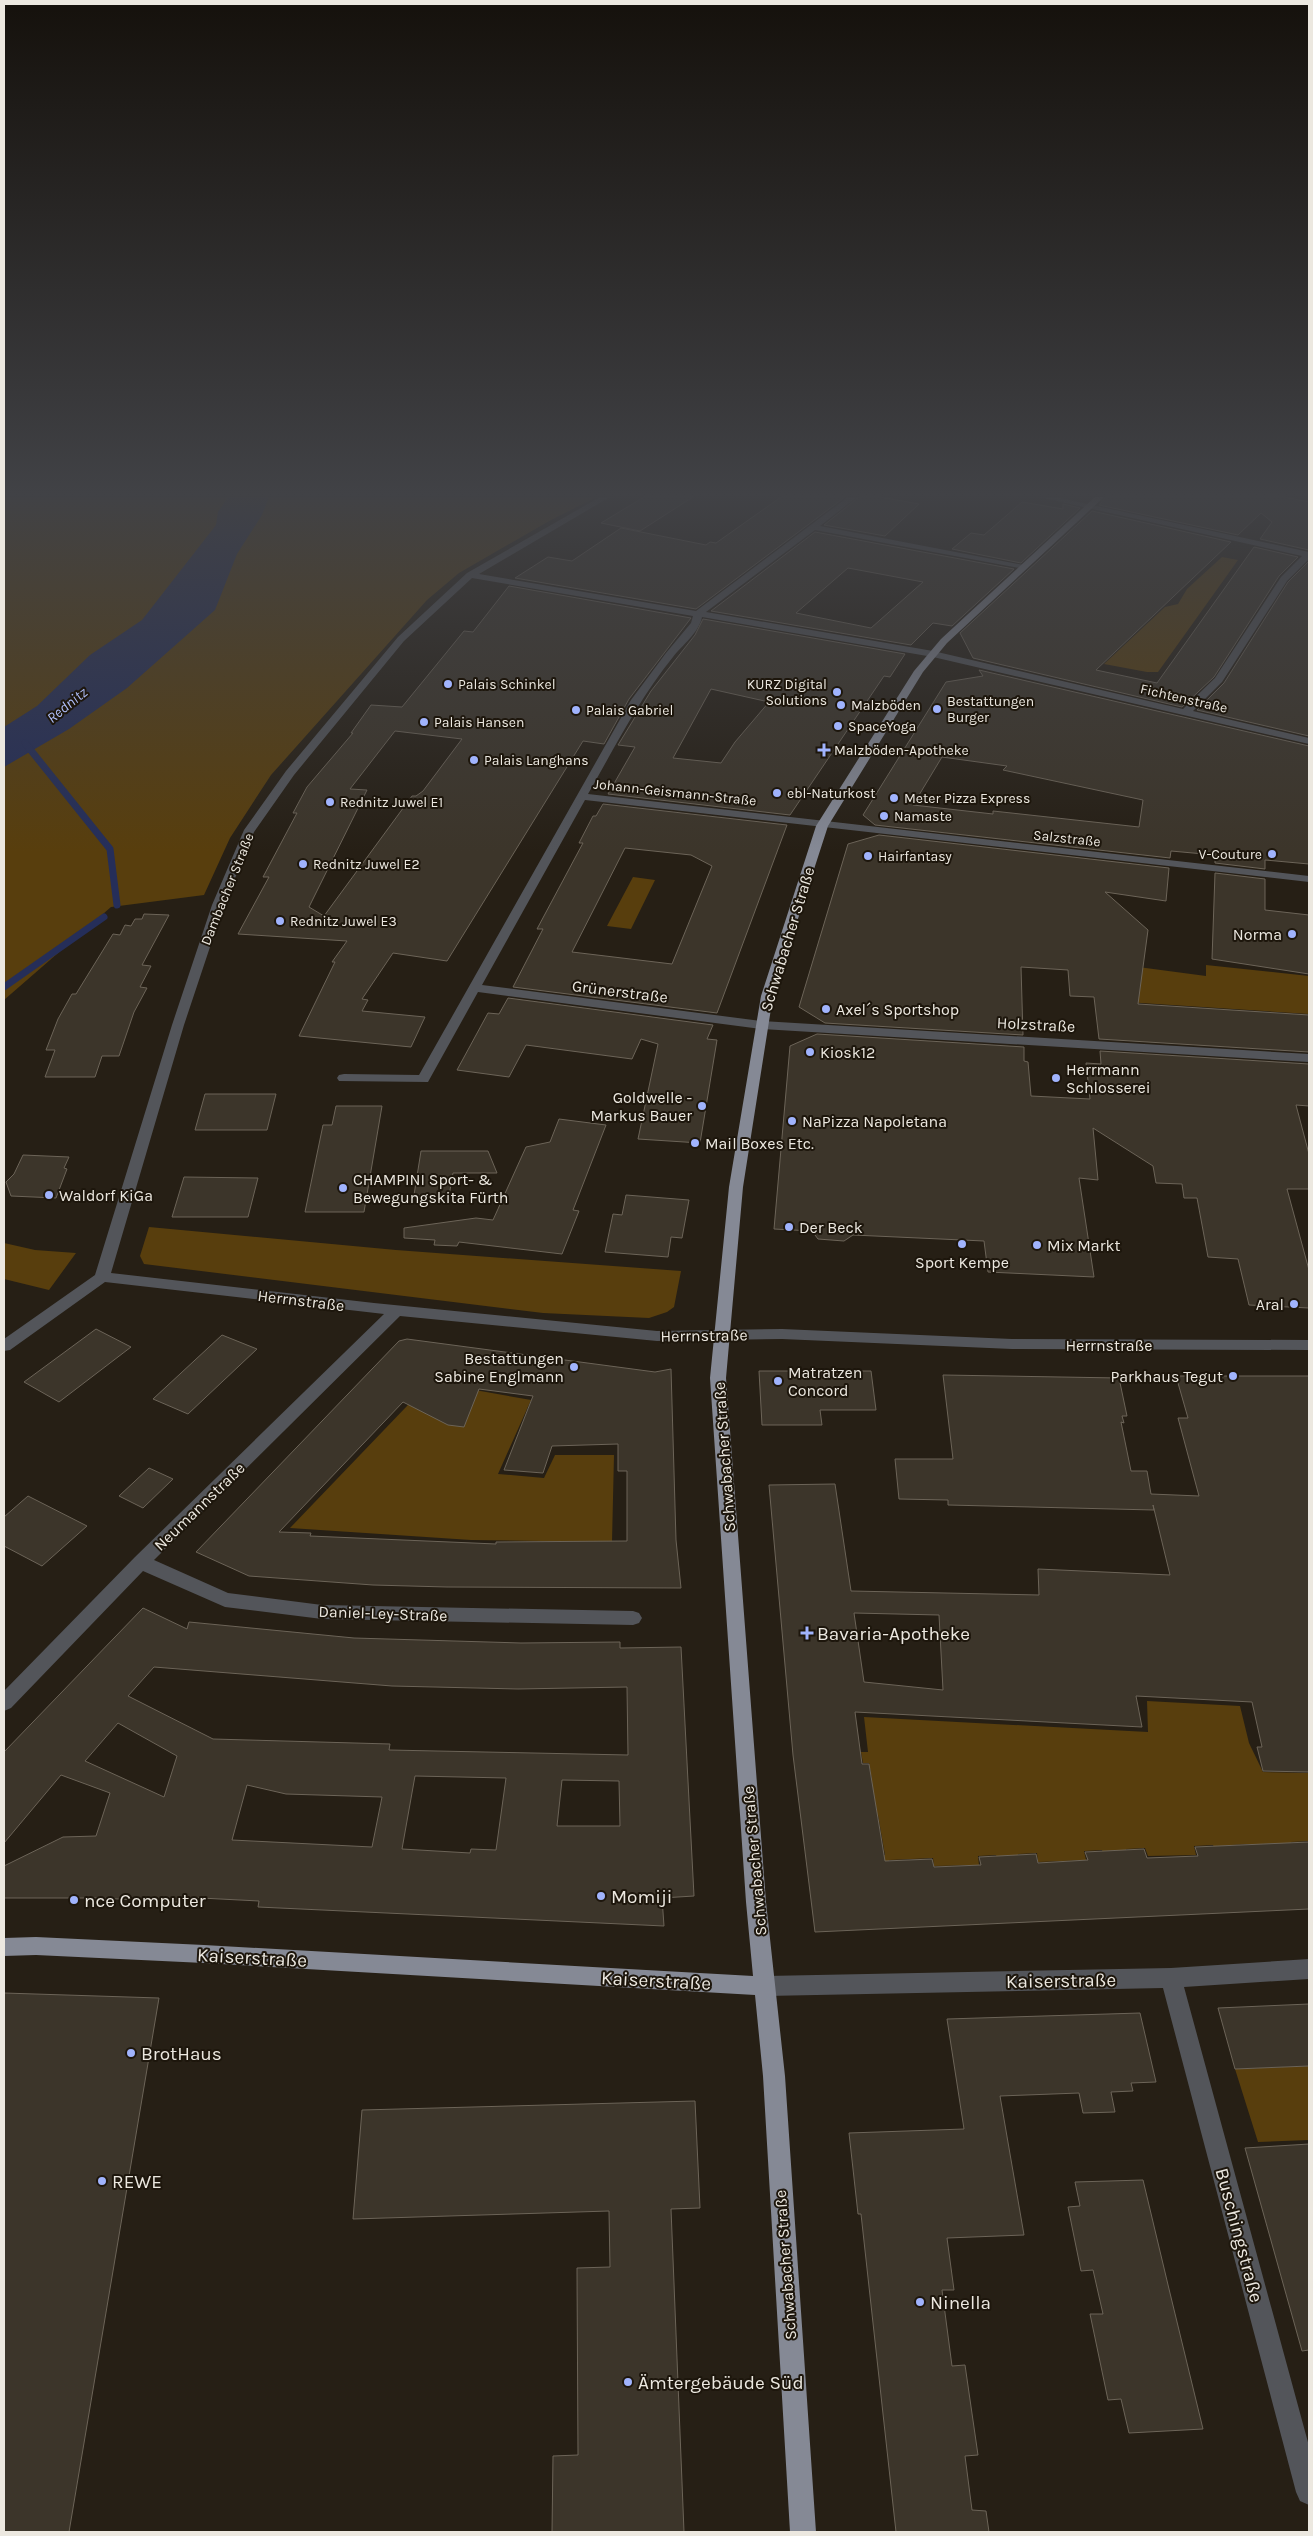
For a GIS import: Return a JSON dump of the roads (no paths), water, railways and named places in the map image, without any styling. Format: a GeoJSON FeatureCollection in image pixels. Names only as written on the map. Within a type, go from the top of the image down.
{"type":"FeatureCollection","features":[{"type":"Feature","properties":{"kind":"main road","name":"Schwabacher Straße"},"geometry":{"type":"LineString","coordinates":[[803,2532],[774,2076],[756,1902],[718,1378],[721,1335],[736,1187],[761,1025],[767,996],[822,826],[919,671],[953,632],[971,615]]}},
{"type":"Feature","properties":{"kind":"main road","name":"Kaiserstraße"},"geometry":{"type":"LineString","coordinates":[[4,1948],[36,1946],[204,1954],[766,1986]]}},
{"type":"Feature","properties":{"kind":"street","name":"Dambacher Straße"},"geometry":{"type":"LineString","coordinates":[[102,1277],[178,1025],[218,905],[248,832],[290,773],[401,639],[427,615]]}},
{"type":"Feature","properties":{"kind":"street","name":"Johann-Geismann-Straße"},"geometry":{"type":"LineString","coordinates":[[476,988],[636,700],[669,655],[696,624],[698,615]]}},
{"type":"Feature","properties":{"kind":"street","name":"Fichtenstraße"},"geometry":{"type":"LineString","coordinates":[[706,615],[933,654],[1309,741]]}},
{"type":"Feature","properties":{"kind":"street"},"geometry":{"type":"LineString","coordinates":[[1186,712],[1219,680],[1261,615]]}},
{"type":"Feature","properties":{"kind":"street","name":"Johann-Geismann-Straße"},"geometry":{"type":"LineString","coordinates":[[583,797],[822,826]]}},
{"type":"Feature","properties":{"kind":"street","name":"Salzstraße"},"geometry":{"type":"LineString","coordinates":[[822,826],[1309,879]]}},
{"type":"Feature","properties":{"kind":"street"},"geometry":{"type":"LineString","coordinates":[[344,1078],[423,1079],[476,988]]}},
{"type":"Feature","properties":{"kind":"street","name":"Grünerstraße"},"geometry":{"type":"LineString","coordinates":[[476,988],[761,1025]]}},
{"type":"Feature","properties":{"kind":"street","name":"Holzstraße"},"geometry":{"type":"LineString","coordinates":[[761,1025],[1309,1058]]}},
{"type":"Feature","properties":{"kind":"street"},"geometry":{"type":"LineString","coordinates":[[4,1346],[102,1277]]}},
{"type":"Feature","properties":{"kind":"street","name":"Herrnstraße"},"geometry":{"type":"LineString","coordinates":[[102,1277],[396,1311],[657,1336],[802,1335],[1012,1344],[1309,1346]]}},
{"type":"Feature","properties":{"kind":"street","name":"Neumannstraße"},"geometry":{"type":"LineString","coordinates":[[4,1703],[141,1562],[396,1311]]}},
{"type":"Feature","properties":{"kind":"street","name":"Daniel-Ley-Straße"},"geometry":{"type":"LineString","coordinates":[[141,1562],[225,1600],[322,1612],[633,1618]]}},
{"type":"Feature","properties":{"kind":"street","name":"Kaiserstraße"},"geometry":{"type":"LineString","coordinates":[[766,1986],[1171,1978],[1309,1969]]}},
{"type":"Feature","properties":{"kind":"street","name":"Buschingstraße"},"geometry":{"type":"LineString","coordinates":[[1171,1978],[1309,2486]]}},
{"type":"Feature","properties":{"kind":"water","name":"Rednitz"},"geometry":{"type":"Polygon","coordinates":[[[146,615],[209,615],[127,688],[69,729],[4,767],[4,727],[37,706],[90,655],[142,620],[146,615]]]}},
{"type":"Feature","properties":{"kind":"waterway"},"geometry":{"type":"LineString","coordinates":[[25,743],[110,849],[117,905]]}},
{"type":"Feature","properties":{"kind":"waterway"},"geometry":{"type":"LineString","coordinates":[[4,987],[104,917]]}},
{"type":"Feature","properties":{"kind":"place","name":"Palais Schinkel"},"geometry":{"type":"Point","coordinates":[448,684]}},
{"type":"Feature","properties":{"kind":"place","name":"KURZ Digital Solutions"},"geometry":{"type":"Point","coordinates":[837,692]}},
{"type":"Feature","properties":{"kind":"place","name":"Malzböden"},"geometry":{"type":"Point","coordinates":[841,705]}},
{"type":"Feature","properties":{"kind":"place","name":"Bestattungen Burger"},"geometry":{"type":"Point","coordinates":[937,709]}},
{"type":"Feature","properties":{"kind":"place","name":"Palais Gabriel"},"geometry":{"type":"Point","coordinates":[576,710]}},
{"type":"Feature","properties":{"kind":"place","name":"Palais Hansen"},"geometry":{"type":"Point","coordinates":[424,722]}},
{"type":"Feature","properties":{"kind":"place","name":"SpaceYoga"},"geometry":{"type":"Point","coordinates":[838,726]}},
{"type":"Feature","properties":{"kind":"place","name":"Malzböden-Apotheke"},"geometry":{"type":"Point","coordinates":[824,750]}},
{"type":"Feature","properties":{"kind":"place","name":"Palais Langhans"},"geometry":{"type":"Point","coordinates":[474,760]}},
{"type":"Feature","properties":{"kind":"place","name":"ebl-Naturkost"},"geometry":{"type":"Point","coordinates":[777,793]}},
{"type":"Feature","properties":{"kind":"place","name":"Meter Pizza Express"},"geometry":{"type":"Point","coordinates":[894,798]}},
{"type":"Feature","properties":{"kind":"place","name":"Rednitz Juwel E1"},"geometry":{"type":"Point","coordinates":[330,802]}},
{"type":"Feature","properties":{"kind":"place","name":"Namaste"},"geometry":{"type":"Point","coordinates":[884,816]}},
{"type":"Feature","properties":{"kind":"place","name":"V-Couture"},"geometry":{"type":"Point","coordinates":[1272,854]}},
{"type":"Feature","properties":{"kind":"place","name":"Hairfantasy"},"geometry":{"type":"Point","coordinates":[868,856]}},
{"type":"Feature","properties":{"kind":"place","name":"Rednitz Juwel E2"},"geometry":{"type":"Point","coordinates":[303,864]}},
{"type":"Feature","properties":{"kind":"place","name":"Rednitz Juwel E3"},"geometry":{"type":"Point","coordinates":[280,921]}},
{"type":"Feature","properties":{"kind":"place","name":"Norma"},"geometry":{"type":"Point","coordinates":[1292,934]}},
{"type":"Feature","properties":{"kind":"place","name":"Axel´s Sportshop"},"geometry":{"type":"Point","coordinates":[826,1009]}},
{"type":"Feature","properties":{"kind":"place","name":"Kiosk12"},"geometry":{"type":"Point","coordinates":[810,1052]}},
{"type":"Feature","properties":{"kind":"place","name":"Herrmann Schlosserei"},"geometry":{"type":"Point","coordinates":[1056,1078]}},
{"type":"Feature","properties":{"kind":"place","name":"Goldwelle - Markus Bauer"},"geometry":{"type":"Point","coordinates":[702,1106]}},
{"type":"Feature","properties":{"kind":"place","name":"NaPizza Napoletana"},"geometry":{"type":"Point","coordinates":[792,1121]}},
{"type":"Feature","properties":{"kind":"place","name":"Mail Boxes Etc."},"geometry":{"type":"Point","coordinates":[695,1143]}},
{"type":"Feature","properties":{"kind":"place","name":"CHAMPINI Sport- & Bewegungskita Fürth"},"geometry":{"type":"Point","coordinates":[343,1188]}},
{"type":"Feature","properties":{"kind":"place","name":"Waldorf KiGa"},"geometry":{"type":"Point","coordinates":[49,1195]}},
{"type":"Feature","properties":{"kind":"place","name":"Der Beck"},"geometry":{"type":"Point","coordinates":[789,1227]}},
{"type":"Feature","properties":{"kind":"place","name":"Sport Kempe"},"geometry":{"type":"Point","coordinates":[962,1244]}},
{"type":"Feature","properties":{"kind":"place","name":"Mix Markt"},"geometry":{"type":"Point","coordinates":[1037,1245]}},
{"type":"Feature","properties":{"kind":"place","name":"Aral"},"geometry":{"type":"Point","coordinates":[1294,1304]}},
{"type":"Feature","properties":{"kind":"place","name":"Bestattungen Sabine Englmann"},"geometry":{"type":"Point","coordinates":[574,1367]}},
{"type":"Feature","properties":{"kind":"place","name":"Parkhaus Tegut"},"geometry":{"type":"Point","coordinates":[1233,1376]}},
{"type":"Feature","properties":{"kind":"place","name":"Matratzen Concord"},"geometry":{"type":"Point","coordinates":[778,1381]}},
{"type":"Feature","properties":{"kind":"place","name":"Bavaria-Apotheke"},"geometry":{"type":"Point","coordinates":[807,1633]}},
{"type":"Feature","properties":{"kind":"place","name":"Momiji"},"geometry":{"type":"Point","coordinates":[601,1896]}},
{"type":"Feature","properties":{"kind":"place","name":"nce Computer"},"geometry":{"type":"Point","coordinates":[74,1900]}},
{"type":"Feature","properties":{"kind":"place","name":"BrotHaus"},"geometry":{"type":"Point","coordinates":[131,2053]}},
{"type":"Feature","properties":{"kind":"place","name":"REWE"},"geometry":{"type":"Point","coordinates":[102,2181]}},
{"type":"Feature","properties":{"kind":"place","name":"Ninella"},"geometry":{"type":"Point","coordinates":[920,2302]}},
{"type":"Feature","properties":{"kind":"place","name":"Ämtergebäude Süd"},"geometry":{"type":"Point","coordinates":[628,2382]}}]}
